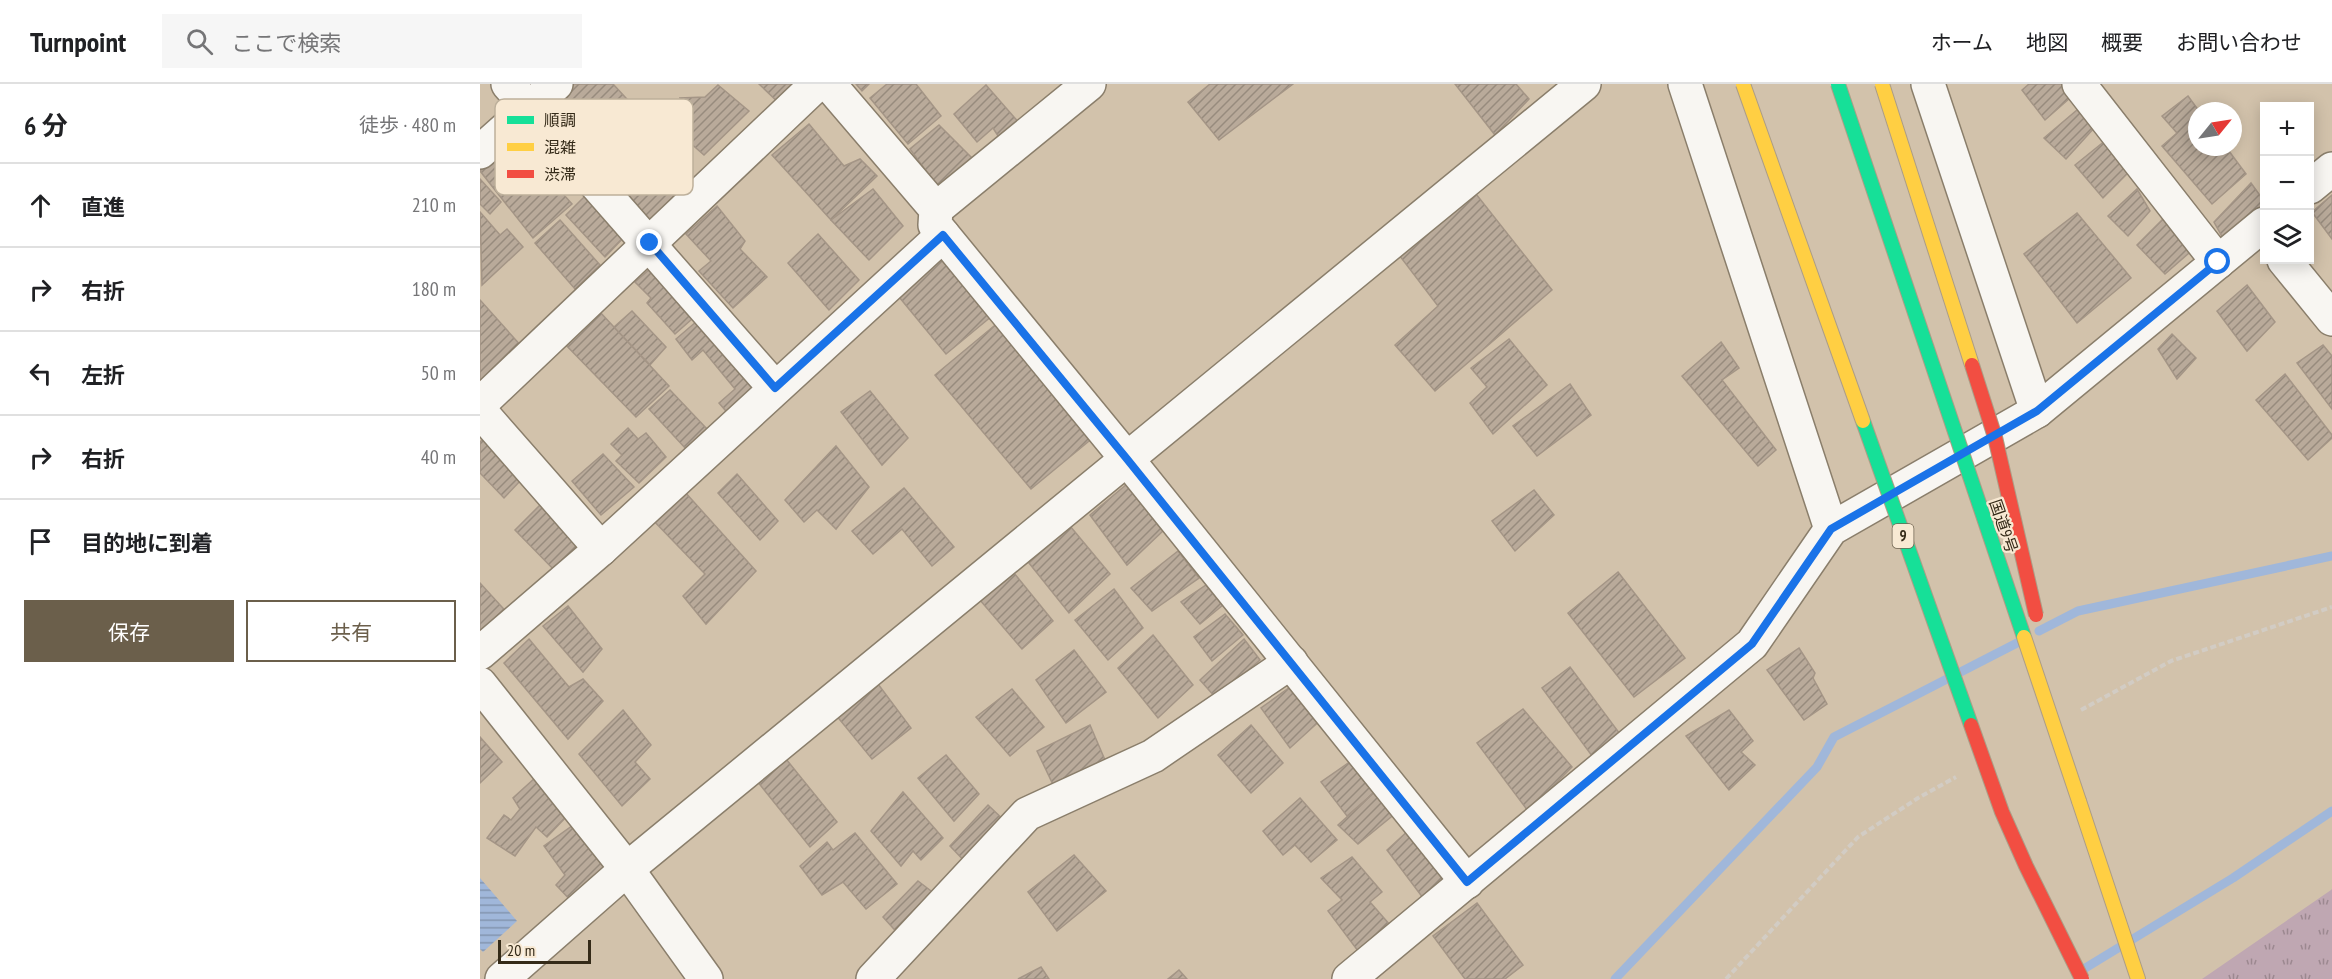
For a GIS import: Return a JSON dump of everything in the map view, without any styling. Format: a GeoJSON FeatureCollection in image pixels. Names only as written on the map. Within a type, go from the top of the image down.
{"type":"FeatureCollection","features":[{"type":"Feature","properties":{"kind":"highway","name":"9"},"geometry":{"type":"LineString","coordinates":[[1743,84],[2002,812],[2025,866],[2082,979]]}},
{"type":"Feature","properties":{"kind":"highway","name":"国道9号"},"geometry":{"type":"LineString","coordinates":[[1838,84],[2138,979]]}},
{"type":"Feature","properties":{"kind":"highway"},"geometry":{"type":"LineString","coordinates":[[1882,84],[1995,437],[2040,630]]}},
{"type":"Feature","properties":{"kind":"highway"},"geometry":{"type":"LineString","coordinates":[[2048,664],[2079,801]]}},
{"type":"Feature","properties":{"kind":"street"},"geometry":{"type":"LineString","coordinates":[[508,84],[522,99]]}},
{"type":"Feature","properties":{"kind":"street"},"geometry":{"type":"LineString","coordinates":[[540,99],[556,84]]}},
{"type":"Feature","properties":{"kind":"street"},"geometry":{"type":"LineString","coordinates":[[480,404],[817,84]]}},
{"type":"Feature","properties":{"kind":"street"},"geometry":{"type":"LineString","coordinates":[[829,84],[1467,882]]}},
{"type":"Feature","properties":{"kind":"street"},"geometry":{"type":"LineString","coordinates":[[480,653],[601,549],[775,388],[940,222],[1089,84]]}},
{"type":"Feature","properties":{"kind":"street"},"geometry":{"type":"LineString","coordinates":[[502,979],[627,869],[1584,84]]}},
{"type":"Feature","properties":{"kind":"street"},"geometry":{"type":"LineString","coordinates":[[1685,84],[1831,529]]}},
{"type":"Feature","properties":{"kind":"street"},"geometry":{"type":"LineString","coordinates":[[1928,84],[2037,411]]}},
{"type":"Feature","properties":{"kind":"street"},"geometry":{"type":"LineString","coordinates":[[2079,84],[2218,262]]}},
{"type":"Feature","properties":{"kind":"street"},"geometry":{"type":"LineString","coordinates":[[480,152],[495,139]]}},
{"type":"Feature","properties":{"kind":"street"},"geometry":{"type":"LineString","coordinates":[[2314,185],[2332,169]]}},
{"type":"Feature","properties":{"kind":"street"},"geometry":{"type":"LineString","coordinates":[[607,195],[775,388]]}},
{"type":"Feature","properties":{"kind":"street"},"geometry":{"type":"LineString","coordinates":[[1349,979],[1752,644],[1831,529],[2037,411],[2218,262],[2260,232]]}},
{"type":"Feature","properties":{"kind":"street"},"geometry":{"type":"LineString","coordinates":[[2287,264],[2332,319]]}},
{"type":"Feature","properties":{"kind":"street"},"geometry":{"type":"LineString","coordinates":[[480,411],[601,549]]}},
{"type":"Feature","properties":{"kind":"street"},"geometry":{"type":"LineString","coordinates":[[873,979],[1027,814],[1153,756],[1291,662]]}},
{"type":"Feature","properties":{"kind":"street"},"geometry":{"type":"LineString","coordinates":[[480,684],[627,869],[706,979]]}},
{"type":"Feature","properties":{"kind":"green space"},"geometry":{"type":"Polygon","coordinates":[[[2331,890],[2332,979],[2202,979],[2331,890]]]}},
{"type":"Feature","properties":{"kind":"water"},"geometry":{"type":"Polygon","coordinates":[[[480,878],[517,921],[483,952],[480,949],[480,878]]]}},
{"type":"Feature","properties":{"kind":"building"},"geometry":{"type":"Polygon","coordinates":[[[574,84],[613,84],[627,99],[565,99],[562,96],[574,84]]]}},
{"type":"Feature","properties":{"kind":"building"},"geometry":{"type":"Polygon","coordinates":[[[759,84],[806,84],[783,107],[759,84]]]}},
{"type":"Feature","properties":{"kind":"building"},"geometry":{"type":"Polygon","coordinates":[[[856,84],[869,84],[862,91],[856,84]]]}},
{"type":"Feature","properties":{"kind":"building"},"geometry":{"type":"Polygon","coordinates":[[[887,84],[916,84],[941,116],[908,144],[870,98],[887,84]]]}},
{"type":"Feature","properties":{"kind":"building"},"geometry":{"type":"Polygon","coordinates":[[[1210,84],[1293,84],[1219,140],[1188,102],[1210,84]]]}},
{"type":"Feature","properties":{"kind":"building"},"geometry":{"type":"Polygon","coordinates":[[[1455,84],[1516,84],[1529,99],[1495,135],[1455,84]]]}},
{"type":"Feature","properties":{"kind":"building"},"geometry":{"type":"Polygon","coordinates":[[[2029,84],[2072,84],[2078,91],[2045,120],[2022,90],[2029,84]]]}},
{"type":"Feature","properties":{"kind":"building"},"geometry":{"type":"Polygon","coordinates":[[[718,85],[749,111],[704,155],[693,145],[693,99],[680,98],[705,97],[718,85]]]}},
{"type":"Feature","properties":{"kind":"building"},"geometry":{"type":"Polygon","coordinates":[[[986,85],[1020,124],[1002,142],[993,128],[977,142],[954,114],[986,85]]]}},
{"type":"Feature","properties":{"kind":"building"},"geometry":{"type":"Polygon","coordinates":[[[2188,96],[2192,102],[2188,102],[2188,156],[2233,156],[2246,174],[2212,204],[2162,146],[2177,133],[2162,116],[2188,96]]]}},
{"type":"Feature","properties":{"kind":"building"},"geometry":{"type":"Polygon","coordinates":[[[2077,110],[2095,127],[2066,159],[2044,138],[2077,110]]]}},
{"type":"Feature","properties":{"kind":"building"},"geometry":{"type":"Polygon","coordinates":[[[809,124],[844,166],[860,159],[877,176],[831,220],[772,155],[809,124]]]}},
{"type":"Feature","properties":{"kind":"building"},"geometry":{"type":"Polygon","coordinates":[[[939,125],[975,161],[942,193],[910,149],[939,125]]]}},
{"type":"Feature","properties":{"kind":"building"},"geometry":{"type":"Polygon","coordinates":[[[2106,140],[2130,171],[2103,198],[2075,165],[2106,140]]]}},
{"type":"Feature","properties":{"kind":"building"},"geometry":{"type":"Polygon","coordinates":[[[495,159],[495,190],[480,171],[495,159]]]}},
{"type":"Feature","properties":{"kind":"building"},"geometry":{"type":"Polygon","coordinates":[[[480,179],[501,202],[490,214],[480,204],[480,179]]]}},
{"type":"Feature","properties":{"kind":"building"},"geometry":{"type":"Polygon","coordinates":[[[2251,183],[2260,195],[2260,209],[2224,240],[2214,222],[2251,183]]]}},
{"type":"Feature","properties":{"kind":"building"},"geometry":{"type":"Polygon","coordinates":[[[873,189],[903,226],[869,260],[831,220],[873,189]]]}},
{"type":"Feature","properties":{"kind":"building"},"geometry":{"type":"Polygon","coordinates":[[[2137,189],[2150,211],[2128,236],[2108,216],[2137,189]]]}},
{"type":"Feature","properties":{"kind":"building"},"geometry":{"type":"Polygon","coordinates":[[[1476,194],[1552,290],[1435,391],[1395,345],[1438,306],[1399,255],[1476,194]]]}},
{"type":"Feature","properties":{"kind":"building"},"geometry":{"type":"Polygon","coordinates":[[[499,195],[564,195],[572,204],[533,238],[499,195]]]}},
{"type":"Feature","properties":{"kind":"building"},"geometry":{"type":"Polygon","coordinates":[[[586,195],[599,195],[630,231],[605,257],[566,215],[586,195]]]}},
{"type":"Feature","properties":{"kind":"building"},"geometry":{"type":"Polygon","coordinates":[[[625,195],[689,195],[651,232],[625,195]]]}},
{"type":"Feature","properties":{"kind":"building"},"geometry":{"type":"Polygon","coordinates":[[[2332,195],[2332,239],[2314,215],[2314,210],[2332,195]]]}},
{"type":"Feature","properties":{"kind":"building"},"geometry":{"type":"Polygon","coordinates":[[[717,206],[745,241],[740,249],[767,277],[733,308],[699,271],[711,261],[686,234],[717,206]]]}},
{"type":"Feature","properties":{"kind":"building"},"geometry":{"type":"Polygon","coordinates":[[[480,212],[500,235],[507,229],[523,247],[482,285],[480,212]]]}},
{"type":"Feature","properties":{"kind":"building"},"geometry":{"type":"Polygon","coordinates":[[[2077,213],[2131,278],[2077,323],[2024,254],[2077,213]]]}},
{"type":"Feature","properties":{"kind":"building"},"geometry":{"type":"Polygon","coordinates":[[[2167,215],[2189,253],[2165,274],[2137,245],[2167,215]]]}},
{"type":"Feature","properties":{"kind":"building"},"geometry":{"type":"Polygon","coordinates":[[[560,220],[600,265],[575,289],[535,243],[560,220]]]}},
{"type":"Feature","properties":{"kind":"building"},"geometry":{"type":"Polygon","coordinates":[[[818,234],[859,280],[829,310],[788,263],[818,234]]]}},
{"type":"Feature","properties":{"kind":"building"},"geometry":{"type":"Polygon","coordinates":[[[943,254],[992,316],[946,354],[895,292],[943,254]]]}},
{"type":"Feature","properties":{"kind":"building"},"geometry":{"type":"Polygon","coordinates":[[[658,262],[700,312],[675,334],[647,303],[651,298],[635,282],[658,262]]]}},
{"type":"Feature","properties":{"kind":"building"},"geometry":{"type":"Polygon","coordinates":[[[2247,285],[2275,322],[2247,351],[2217,311],[2247,285]]]}},
{"type":"Feature","properties":{"kind":"building"},"geometry":{"type":"Polygon","coordinates":[[[480,300],[523,348],[480,393],[480,300]]]}},
{"type":"Feature","properties":{"kind":"building"},"geometry":{"type":"Polygon","coordinates":[[[599,311],[669,386],[636,417],[562,341],[599,311]]]}},
{"type":"Feature","properties":{"kind":"building"},"geometry":{"type":"Polygon","coordinates":[[[632,311],[666,347],[650,365],[614,327],[632,311]]]}},
{"type":"Feature","properties":{"kind":"building"},"geometry":{"type":"Polygon","coordinates":[[[704,315],[761,384],[732,418],[719,403],[735,389],[703,350],[692,360],[676,339],[704,315]]]}},
{"type":"Feature","properties":{"kind":"building"},"geometry":{"type":"Polygon","coordinates":[[[1000,321],[1094,437],[1031,489],[935,375],[1000,321]]]}},
{"type":"Feature","properties":{"kind":"building"},"geometry":{"type":"Polygon","coordinates":[[[2172,334],[2196,358],[2177,379],[2158,349],[2172,334]]]}},
{"type":"Feature","properties":{"kind":"building"},"geometry":{"type":"Polygon","coordinates":[[[1509,339],[1547,385],[1493,434],[1470,403],[1487,387],[1471,368],[1509,339]]]}},
{"type":"Feature","properties":{"kind":"building"},"geometry":{"type":"Polygon","coordinates":[[[1721,342],[1739,368],[1722,380],[1776,450],[1758,466],[1682,376],[1721,342]]]}},
{"type":"Feature","properties":{"kind":"building"},"geometry":{"type":"Polygon","coordinates":[[[2323,345],[2332,356],[2332,409],[2297,363],[2323,345]]]}},
{"type":"Feature","properties":{"kind":"building"},"geometry":{"type":"Polygon","coordinates":[[[2285,374],[2332,435],[2332,438],[2308,460],[2256,400],[2285,374]]]}},
{"type":"Feature","properties":{"kind":"building"},"geometry":{"type":"Polygon","coordinates":[[[1570,384],[1591,415],[1537,456],[1513,426],[1570,384]]]}},
{"type":"Feature","properties":{"kind":"building"},"geometry":{"type":"Polygon","coordinates":[[[670,390],[707,429],[686,449],[649,409],[670,390]]]}},
{"type":"Feature","properties":{"kind":"building"},"geometry":{"type":"Polygon","coordinates":[[[870,391],[908,438],[882,465],[841,412],[870,391]]]}},
{"type":"Feature","properties":{"kind":"building"},"geometry":{"type":"Polygon","coordinates":[[[628,428],[638,439],[646,433],[666,457],[639,483],[616,461],[622,455],[611,444],[628,428]]]}},
{"type":"Feature","properties":{"kind":"building"},"geometry":{"type":"Polygon","coordinates":[[[483,439],[521,480],[504,498],[480,473],[480,442],[483,439]]]}},
{"type":"Feature","properties":{"kind":"building"},"geometry":{"type":"Polygon","coordinates":[[[836,446],[869,487],[836,529],[817,510],[804,522],[785,500],[836,446]]]}},
{"type":"Feature","properties":{"kind":"building"},"geometry":{"type":"Polygon","coordinates":[[[603,454],[634,487],[601,515],[572,481],[603,454]]]}},
{"type":"Feature","properties":{"kind":"building"},"geometry":{"type":"Polygon","coordinates":[[[737,474],[778,521],[760,540],[718,493],[737,474]]]}},
{"type":"Feature","properties":{"kind":"building"},"geometry":{"type":"Polygon","coordinates":[[[1127,484],[1164,530],[1127,565],[1090,515],[1127,484]]]}},
{"type":"Feature","properties":{"kind":"building"},"geometry":{"type":"Polygon","coordinates":[[[904,488],[954,547],[932,566],[902,529],[873,554],[852,531],[904,488]]]}},
{"type":"Feature","properties":{"kind":"building"},"geometry":{"type":"Polygon","coordinates":[[[1534,490],[1554,515],[1515,551],[1492,521],[1534,490]]]}},
{"type":"Feature","properties":{"kind":"building"},"geometry":{"type":"Polygon","coordinates":[[[684,491],[756,571],[706,624],[683,596],[705,574],[651,518],[684,491]]]}},
{"type":"Feature","properties":{"kind":"building"},"geometry":{"type":"Polygon","coordinates":[[[544,501],[585,547],[559,575],[515,530],[544,501]]]}},
{"type":"Feature","properties":{"kind":"building"},"geometry":{"type":"Polygon","coordinates":[[[1070,526],[1110,574],[1069,613],[1029,563],[1070,526]]]}},
{"type":"Feature","properties":{"kind":"building"},"geometry":{"type":"Polygon","coordinates":[[[1178,551],[1199,578],[1152,611],[1131,588],[1178,551]]]}},
{"type":"Feature","properties":{"kind":"building"},"geometry":{"type":"Polygon","coordinates":[[[1618,572],[1685,658],[1634,697],[1568,613],[1618,572]]]}},
{"type":"Feature","properties":{"kind":"building"},"geometry":{"type":"Polygon","coordinates":[[[1014,573],[1053,621],[1022,649],[980,600],[1014,573]]]}},
{"type":"Feature","properties":{"kind":"building"},"geometry":{"type":"Polygon","coordinates":[[[480,583],[512,618],[480,641],[480,583]]]}},
{"type":"Feature","properties":{"kind":"building"},"geometry":{"type":"Polygon","coordinates":[[[1206,585],[1223,605],[1200,624],[1181,602],[1206,585]]]}},
{"type":"Feature","properties":{"kind":"building"},"geometry":{"type":"Polygon","coordinates":[[[1114,589],[1143,628],[1108,660],[1075,620],[1114,589]]]}},
{"type":"Feature","properties":{"kind":"building"},"geometry":{"type":"Polygon","coordinates":[[[568,606],[602,649],[583,672],[543,626],[568,606]]]}},
{"type":"Feature","properties":{"kind":"building"},"geometry":{"type":"Polygon","coordinates":[[[1225,614],[1243,635],[1212,661],[1194,637],[1225,614]]]}},
{"type":"Feature","properties":{"kind":"building"},"geometry":{"type":"Polygon","coordinates":[[[1153,635],[1193,685],[1158,718],[1118,668],[1153,635]]]}},
{"type":"Feature","properties":{"kind":"building"},"geometry":{"type":"Polygon","coordinates":[[[529,639],[569,687],[583,679],[603,701],[568,739],[504,663],[529,639]]]}},
{"type":"Feature","properties":{"kind":"building"},"geometry":{"type":"Polygon","coordinates":[[[1244,639],[1260,660],[1216,698],[1200,680],[1244,639]]]}},
{"type":"Feature","properties":{"kind":"building"},"geometry":{"type":"Polygon","coordinates":[[[1799,648],[1815,673],[1813,678],[1827,704],[1804,720],[1767,670],[1799,648]]]}},
{"type":"Feature","properties":{"kind":"building"},"geometry":{"type":"Polygon","coordinates":[[[1074,650],[1106,692],[1066,723],[1036,680],[1074,650]]]}},
{"type":"Feature","properties":{"kind":"building"},"geometry":{"type":"Polygon","coordinates":[[[1570,667],[1623,738],[1595,760],[1542,688],[1570,667]]]}},
{"type":"Feature","properties":{"kind":"building"},"geometry":{"type":"Polygon","coordinates":[[[1297,682],[1324,717],[1290,748],[1261,708],[1297,682]]]}},
{"type":"Feature","properties":{"kind":"building"},"geometry":{"type":"Polygon","coordinates":[[[878,684],[911,728],[872,759],[835,714],[878,684]]]}},
{"type":"Feature","properties":{"kind":"building"},"geometry":{"type":"Polygon","coordinates":[[[1012,689],[1044,727],[1010,756],[976,717],[1012,689]]]}},
{"type":"Feature","properties":{"kind":"building"},"geometry":{"type":"Polygon","coordinates":[[[1523,709],[1572,767],[1528,811],[1477,743],[1523,709]]]}},
{"type":"Feature","properties":{"kind":"building"},"geometry":{"type":"Polygon","coordinates":[[[623,710],[651,745],[635,762],[650,779],[622,806],[579,754],[623,710]]]}},
{"type":"Feature","properties":{"kind":"building"},"geometry":{"type":"Polygon","coordinates":[[[1729,710],[1753,741],[1741,752],[1755,765],[1729,790],[1686,736],[1729,710]]]}},
{"type":"Feature","properties":{"kind":"building"},"geometry":{"type":"Polygon","coordinates":[[[1090,725],[1108,767],[1057,793],[1037,751],[1090,725]]]}},
{"type":"Feature","properties":{"kind":"building"},"geometry":{"type":"Polygon","coordinates":[[[1251,725],[1283,763],[1251,793],[1218,755],[1251,725]]]}},
{"type":"Feature","properties":{"kind":"building"},"geometry":{"type":"Polygon","coordinates":[[[480,737],[502,762],[480,783],[480,737]]]}},
{"type":"Feature","properties":{"kind":"building"},"geometry":{"type":"Polygon","coordinates":[[[946,755],[979,794],[954,821],[918,778],[946,755]]]}},
{"type":"Feature","properties":{"kind":"building"},"geometry":{"type":"Polygon","coordinates":[[[786,759],[837,822],[810,847],[757,781],[786,759]]]}},
{"type":"Feature","properties":{"kind":"building"},"geometry":{"type":"Polygon","coordinates":[[[1354,759],[1377,790],[1347,816],[1321,782],[1354,759]]]}},
{"type":"Feature","properties":{"kind":"building"},"geometry":{"type":"Polygon","coordinates":[[[536,777],[569,814],[547,837],[536,827],[515,856],[487,838],[504,815],[511,820],[520,809],[513,798],[536,777]]]}},
{"type":"Feature","properties":{"kind":"building"},"geometry":{"type":"Polygon","coordinates":[[[1377,790],[1396,813],[1358,844],[1338,825],[1377,790]]]}},
{"type":"Feature","properties":{"kind":"building"},"geometry":{"type":"Polygon","coordinates":[[[903,792],[943,838],[921,860],[913,851],[901,866],[871,831],[903,792]]]}},
{"type":"Feature","properties":{"kind":"building"},"geometry":{"type":"Polygon","coordinates":[[[1300,798],[1337,840],[1311,862],[1295,845],[1283,855],[1263,831],[1300,798]]]}},
{"type":"Feature","properties":{"kind":"building"},"geometry":{"type":"Polygon","coordinates":[[[988,805],[1008,824],[970,867],[950,846],[988,805]]]}},
{"type":"Feature","properties":{"kind":"building"},"geometry":{"type":"Polygon","coordinates":[[[576,823],[610,867],[574,904],[556,885],[565,875],[544,846],[576,823]]]}},
{"type":"Feature","properties":{"kind":"building"},"geometry":{"type":"Polygon","coordinates":[[[1411,828],[1449,876],[1423,898],[1387,850],[1411,828]]]}},
{"type":"Feature","properties":{"kind":"building"},"geometry":{"type":"Polygon","coordinates":[[[855,833],[897,884],[866,909],[843,882],[822,895],[800,866],[827,842],[833,850],[855,833]]]}},
{"type":"Feature","properties":{"kind":"building"},"geometry":{"type":"Polygon","coordinates":[[[1074,855],[1106,891],[1057,931],[1028,892],[1074,855]]]}},
{"type":"Feature","properties":{"kind":"building"},"geometry":{"type":"Polygon","coordinates":[[[1352,857],[1382,892],[1370,902],[1390,925],[1358,951],[1328,911],[1342,900],[1321,878],[1352,857]]]}},
{"type":"Feature","properties":{"kind":"building"},"geometry":{"type":"Polygon","coordinates":[[[918,881],[939,897],[901,937],[883,917],[918,881]]]}},
{"type":"Feature","properties":{"kind":"building"},"geometry":{"type":"Polygon","coordinates":[[[1477,903],[1523,965],[1505,979],[1465,979],[1433,936],[1477,903]]]}},
{"type":"Feature","properties":{"kind":"building"},"geometry":{"type":"Polygon","coordinates":[[[1041,967],[1049,979],[1018,979],[1041,967]]]}},
{"type":"Feature","properties":{"kind":"building"},"geometry":{"type":"Polygon","coordinates":[[[1179,970],[1187,979],[1168,979],[1179,970]]]}},
{"type":"Feature","properties":{"kind":"waterway"},"geometry":{"type":"LineString","coordinates":[[2039,631],[2078,611],[2332,556]]}},
{"type":"Feature","properties":{"kind":"waterway"},"geometry":{"type":"LineString","coordinates":[[1615,979],[1817,767],[1834,737],[2019,642]]}},
{"type":"Feature","properties":{"kind":"waterway"},"geometry":{"type":"LineString","coordinates":[[2082,970],[2233,878],[2332,811]]}},
{"type":"Feature","properties":{"kind":"traffic: slow"},"geometry":{"type":"LineString","coordinates":[[1743,84],[1863,421]]}},
{"type":"Feature","properties":{"kind":"traffic: slow"},"geometry":{"type":"LineString","coordinates":[[1882,84],[1972,365]]}},
{"type":"Feature","properties":{"kind":"traffic: slow"},"geometry":{"type":"LineString","coordinates":[[2024,637],[2079,801]]}},
{"type":"Feature","properties":{"kind":"traffic: slow"},"geometry":{"type":"LineString","coordinates":[[2079,801],[2138,979]]}},
{"type":"Feature","properties":{"kind":"traffic: fast"},"geometry":{"type":"LineString","coordinates":[[1838,84],[2024,637]]}},
{"type":"Feature","properties":{"kind":"traffic: fast"},"geometry":{"type":"LineString","coordinates":[[1863,421],[1971,725]]}},
{"type":"Feature","properties":{"kind":"traffic: jam"},"geometry":{"type":"LineString","coordinates":[[1972,365],[1995,437],[2036,615]]}},
{"type":"Feature","properties":{"kind":"traffic: jam"},"geometry":{"type":"LineString","coordinates":[[1971,725],[2002,812],[2082,979]]}},
{"type":"Feature","properties":{"kind":"route"},"geometry":{"type":"LineString","coordinates":[[650,243],[775,388],[943,235],[1127,459],[1467,882],[1752,644],[1831,529],[2037,411],[2218,262]]}}]}
